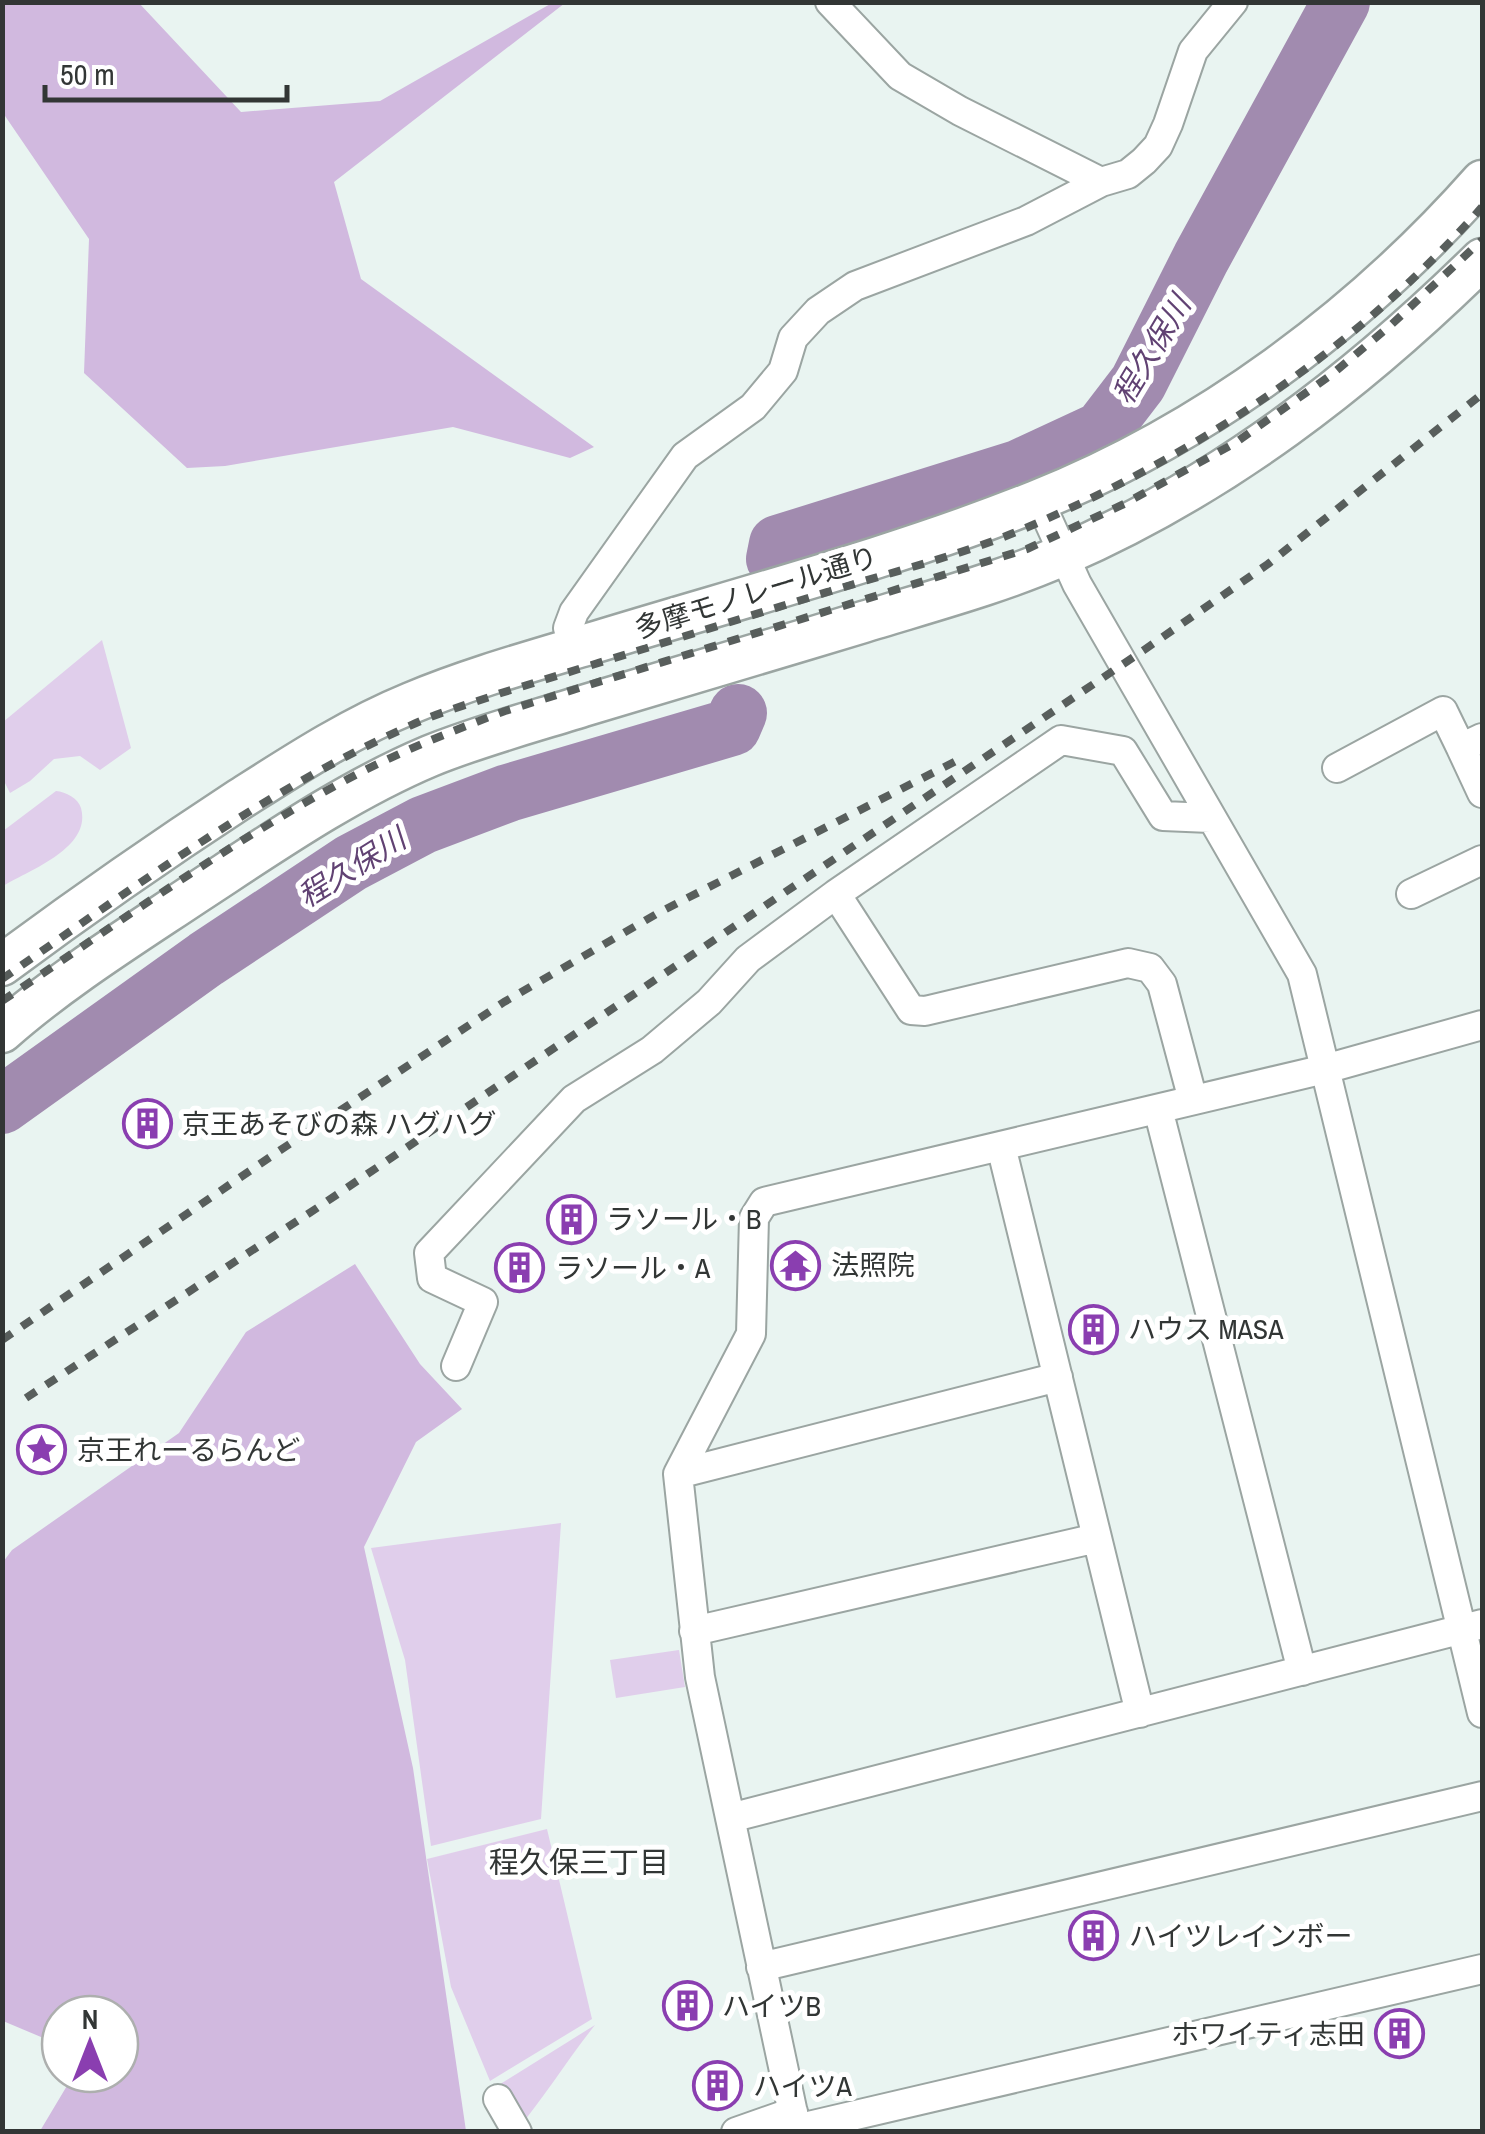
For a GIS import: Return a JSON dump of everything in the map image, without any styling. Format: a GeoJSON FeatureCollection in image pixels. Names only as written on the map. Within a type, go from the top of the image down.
{"type":"FeatureCollection","features":[{"type":"Feature","properties":{"kind":"main road","name":"多摩モノレール通り"},"geometry":{"type":"LineString","coordinates":[[2,965],[112,883],[341,737],[450,688],[942,535],[1039,500],[1116,466],[1169,437],[1274,369],[1370,292],[1456,211],[1482,181]]}},
{"type":"Feature","properties":{"kind":"main road"},"geometry":{"type":"LineString","coordinates":[[2,1032],[138,932],[266,847],[360,791],[429,756],[960,592],[1064,555],[1196,488],[1246,457],[1352,378],[1482,259]]}},
{"type":"Feature","properties":{"kind":"street"},"geometry":{"type":"LineString","coordinates":[[830,2],[900,76],[1101,182]]}},
{"type":"Feature","properties":{"kind":"street"},"geometry":{"type":"LineString","coordinates":[[574,648],[568,628],[574,612],[685,456],[753,408],[783,371],[792,338],[818,312],[855,286],[1026,221],[1101,182],[1128,174],[1158,146],[1193,51],[1234,2]]}},
{"type":"Feature","properties":{"kind":"street"},"geometry":{"type":"LineString","coordinates":[[1039,500],[1077,584],[1302,974],[1472,1627],[1482,1714]]}},
{"type":"Feature","properties":{"kind":"street"},"geometry":{"type":"LineString","coordinates":[[1337,768],[1442,711],[1472,743],[1482,793]]}},
{"type":"Feature","properties":{"kind":"street"},"geometry":{"type":"LineString","coordinates":[[456,1366],[484,1302],[432,1278],[429,1253],[574,1099],[652,1050],[709,1002],[748,960],[836,894],[1061,740],[1123,751],[1163,816],[1210,818]]}},
{"type":"Feature","properties":{"kind":"street"},"geometry":{"type":"LineString","coordinates":[[1411,894],[1482,860]]}},
{"type":"Feature","properties":{"kind":"street"},"geometry":{"type":"LineString","coordinates":[[836,894],[910,1010],[925,1011],[1128,963],[1150,968],[1162,984],[1193,1100]]}},
{"type":"Feature","properties":{"kind":"street"},"geometry":{"type":"LineString","coordinates":[[795,2124],[700,1677],[678,1474],[751,1334],[754,1218],[764,1202],[1325,1069],[1482,1025]]}},
{"type":"Feature","properties":{"kind":"street"},"geometry":{"type":"LineString","coordinates":[[1158,1109],[1302,1671]]}},
{"type":"Feature","properties":{"kind":"street"},"geometry":{"type":"LineString","coordinates":[[1001,1146],[1140,1713]]}},
{"type":"Feature","properties":{"kind":"street"},"geometry":{"type":"LineString","coordinates":[[678,1474],[1058,1377]]}},
{"type":"Feature","properties":{"kind":"street"},"geometry":{"type":"LineString","coordinates":[[694,1631],[1097,1538]]}},
{"type":"Feature","properties":{"kind":"street"},"geometry":{"type":"LineString","coordinates":[[730,1818],[1472,1627]]}},
{"type":"Feature","properties":{"kind":"street"},"geometry":{"type":"LineString","coordinates":[[761,1967],[1482,1796]]}},
{"type":"Feature","properties":{"kind":"street"},"geometry":{"type":"LineString","coordinates":[[736,2132],[795,2124],[1482,1969]]}},
{"type":"Feature","properties":{"kind":"street"},"geometry":{"type":"LineString","coordinates":[[498,2099],[517,2132]]}},
{"type":"Feature","properties":{"kind":"shaded area"},"geometry":{"type":"Polygon","coordinates":[[[2,3],[139,3],[241,112],[380,101],[552,3],[565,3],[334,182],[361,279],[594,447],[570,458],[453,427],[225,466],[187,468],[84,373],[89,239],[3,113],[2,3]]]}},
{"type":"Feature","properties":{"kind":"shaded area"},"geometry":{"type":"Polygon","coordinates":[[[102,640],[131,748],[100,770],[80,756],[54,759],[10,793],[3,779],[3,722],[102,640]]]}},
{"type":"Feature","properties":{"kind":"shaded area"},"geometry":{"type":"Polygon","coordinates":[[[56,791],[71,796],[81,808],[82,822],[77,835],[56,856],[3,886],[3,831],[56,791]]]}},
{"type":"Feature","properties":{"kind":"shaded area"},"geometry":{"type":"Polygon","coordinates":[[[355,1264],[420,1364],[462,1409],[416,1442],[364,1547],[413,1768],[466,2131],[40,2131],[62,2094],[140,2094],[140,1994],[40,1994],[40,2037],[3,2021],[3,1562],[12,1550],[179,1433],[246,1332],[355,1264]]]}},
{"type":"Feature","properties":{"kind":"shaded area"},"geometry":{"type":"Polygon","coordinates":[[[561,1523],[541,1819],[431,1846],[405,1660],[371,1548],[561,1523]]]}},
{"type":"Feature","properties":{"kind":"shaded area"},"geometry":{"type":"Polygon","coordinates":[[[679,1650],[685,1687],[616,1698],[610,1660],[679,1650]]]}},
{"type":"Feature","properties":{"kind":"shaded area"},"geometry":{"type":"Polygon","coordinates":[[[547,1829],[592,2019],[490,2081],[451,1987],[427,1859],[547,1829]]]}},
{"type":"Feature","properties":{"kind":"shaded area"},"geometry":{"type":"Polygon","coordinates":[[[595,2025],[537,2104],[517,2130],[497,2086],[595,2025]]]}},
{"type":"Feature","properties":{"kind":"waterway","name":"程久保川"},"geometry":{"type":"LineString","coordinates":[[775,559],[778,544],[1018,469],[1102,430],[1138,383],[1201,258],[1341,2]]}},
{"type":"Feature","properties":{"kind":"waterway","name":"程久保川"},"geometry":{"type":"LineString","coordinates":[[2,1105],[206,959],[351,863],[423,825],[508,793],[732,727],[738,713]]}},
{"type":"Feature","properties":{"kind":"railway"},"geometry":{"type":"LineString","coordinates":[[2,979],[255,808],[307,777],[416,723],[501,693],[975,547],[1086,501],[1211,433],[1327,353],[1433,259],[1482,207]]}},
{"type":"Feature","properties":{"kind":"railway"},"geometry":{"type":"LineString","coordinates":[[2,1001],[256,832],[403,752],[505,711],[1027,549],[1124,504],[1235,443],[1331,375],[1482,240]]}},
{"type":"Feature","properties":{"kind":"railway"},"geometry":{"type":"LineString","coordinates":[[26,1398],[317,1208],[1144,650],[1268,564],[1482,394]]}},
{"type":"Feature","properties":{"kind":"railway"},"geometry":{"type":"LineString","coordinates":[[2,1340],[504,1002],[660,912],[960,759]]}},
{"type":"Feature","properties":{"kind":"place","name":"京王あそびの森 ハグハグ"},"geometry":{"type":"Point","coordinates":[147,1124]}},
{"type":"Feature","properties":{"kind":"place","name":"ラソール・B"},"geometry":{"type":"Point","coordinates":[571,1219]}},
{"type":"Feature","properties":{"kind":"place","name":"法照院"},"geometry":{"type":"Point","coordinates":[796,1265]}},
{"type":"Feature","properties":{"kind":"place","name":"ラソール・A"},"geometry":{"type":"Point","coordinates":[520,1268]}},
{"type":"Feature","properties":{"kind":"place","name":"ハウス MASA"},"geometry":{"type":"Point","coordinates":[1093,1329]}},
{"type":"Feature","properties":{"kind":"place","name":"京王れーるらんど"},"geometry":{"type":"Point","coordinates":[42,1450]}},
{"type":"Feature","properties":{"kind":"place","name":"ハイツレインボー"},"geometry":{"type":"Point","coordinates":[1094,1936]}},
{"type":"Feature","properties":{"kind":"place","name":"ハイツB"},"geometry":{"type":"Point","coordinates":[687,2006]}},
{"type":"Feature","properties":{"kind":"place","name":"ホワイティ志田"},"geometry":{"type":"Point","coordinates":[1400,2034]}},
{"type":"Feature","properties":{"kind":"place","name":"ハイツA"},"geometry":{"type":"Point","coordinates":[718,2086]}},
{"type":"Feature","properties":{"kind":"district","name":"程久保三丁目"},"geometry":{"type":"Point","coordinates":[579,1863]}}]}
